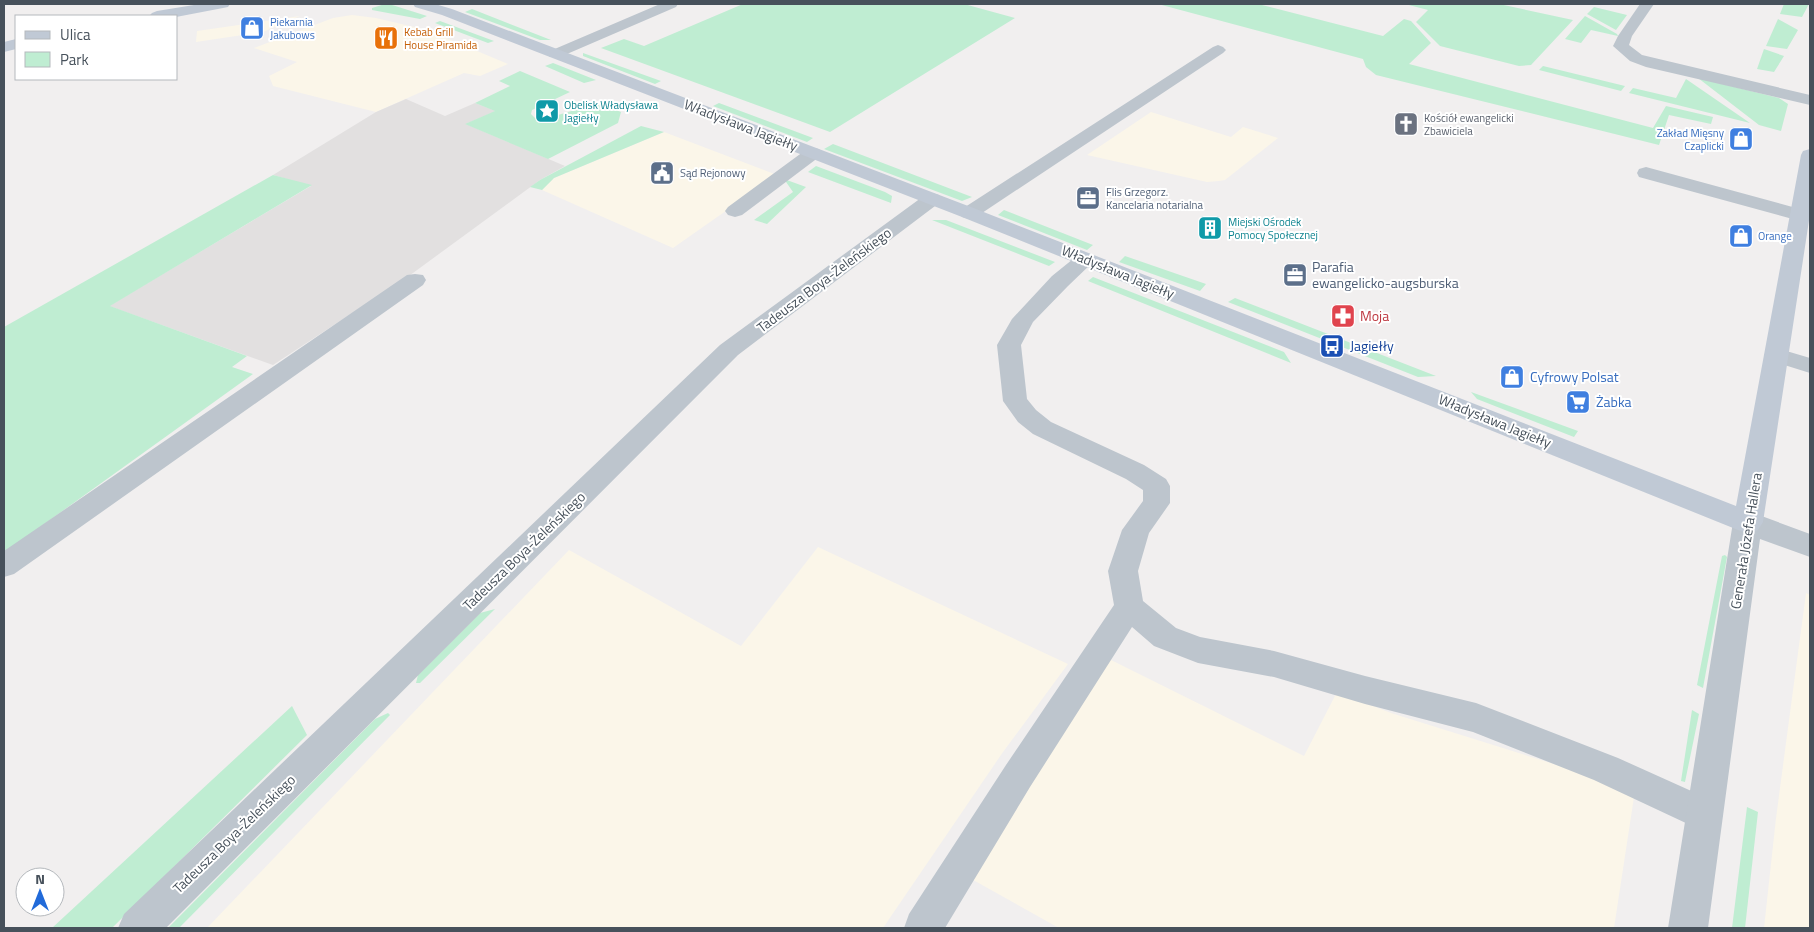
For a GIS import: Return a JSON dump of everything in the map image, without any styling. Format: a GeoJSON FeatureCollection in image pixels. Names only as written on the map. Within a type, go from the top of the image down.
{"type":"FeatureCollection","features":[{"type":"Feature","properties":{"kind":"street"},"geometry":{"type":"LineString","coordinates":[[162,15],[209,4]]}},
{"type":"Feature","properties":{"kind":"street"},"geometry":{"type":"LineString","coordinates":[[190,9],[223,4]]}},
{"type":"Feature","properties":{"kind":"street","name":"Władysława Jagiełły"},"geometry":{"type":"LineString","coordinates":[[422,4],[969,213],[1810,546]]}},
{"type":"Feature","properties":{"kind":"street","name":"Generała Józefa Hallera"},"geometry":{"type":"LineString","coordinates":[[1688,928],[1748,522],[1810,155]]}},
{"type":"Feature","properties":{"kind":"street","name":"Tadeusza Boya-Żeleńskiego"},"geometry":{"type":"LineString","coordinates":[[138,928],[729,350],[932,199]]}},
{"type":"Feature","properties":{"kind":"lane"},"geometry":{"type":"LineString","coordinates":[[555,54],[671,4]]}},
{"type":"Feature","properties":{"kind":"lane"},"geometry":{"type":"LineString","coordinates":[[1647,4],[1625,36],[1622,46],[1636,58],[1694,74],[1810,100]]}},
{"type":"Feature","properties":{"kind":"lane"},"geometry":{"type":"LineString","coordinates":[[969,213],[1218,50]]}},
{"type":"Feature","properties":{"kind":"lane"},"geometry":{"type":"LineString","coordinates":[[735,211],[813,153]]}},
{"type":"Feature","properties":{"kind":"lane"},"geometry":{"type":"LineString","coordinates":[[1646,173],[1800,215]]}},
{"type":"Feature","properties":{"kind":"lane"},"geometry":{"type":"LineString","coordinates":[[1085,259],[1060,281],[1024,319],[1009,346],[1015,401],[1027,416],[1042,428],[1135,472],[1157,486],[1156,502],[1136,530],[1123,570],[1129,607],[1165,637],[1198,650],[1274,664],[1365,690],[1476,718],[1606,769],[1705,815]]}},
{"type":"Feature","properties":{"kind":"lane"},"geometry":{"type":"LineString","coordinates":[[4,566],[415,280]]}},
{"type":"Feature","properties":{"kind":"lane"},"geometry":{"type":"LineString","coordinates":[[1776,355],[1810,366]]}},
{"type":"Feature","properties":{"kind":"lane"},"geometry":{"type":"LineString","coordinates":[[923,928],[1018,776],[1129,607]]}},
{"type":"Feature","properties":{"kind":"shaded area"},"geometry":{"type":"Polygon","coordinates":[[[352,15],[376,18],[427,30],[508,64],[480,76],[464,73],[376,112],[273,86],[269,76],[297,62],[254,48],[333,18],[352,15]]]}},
{"type":"Feature","properties":{"kind":"shaded area"},"geometry":{"type":"Polygon","coordinates":[[[300,16],[263,32],[196,42],[197,31],[300,16]]]}},
{"type":"Feature","properties":{"kind":"shaded area"},"geometry":{"type":"Polygon","coordinates":[[[406,99],[445,116],[475,103],[496,111],[466,124],[565,166],[540,180],[413,273],[273,365],[109,306],[311,186],[273,175],[376,112],[406,99]]]}},
{"type":"Feature","properties":{"kind":"shaded area"},"geometry":{"type":"Polygon","coordinates":[[[1151,112],[1231,137],[1243,127],[1278,138],[1225,180],[1219,181],[1207,182],[1087,155],[1151,112]]]}},
{"type":"Feature","properties":{"kind":"shaded area"},"geometry":{"type":"Polygon","coordinates":[[[664,132],[777,175],[673,248],[542,190],[554,178],[664,132]]]}},
{"type":"Feature","properties":{"kind":"shaded area"},"geometry":{"type":"Polygon","coordinates":[[[818,547],[1068,664],[1003,752],[883,928],[207,928],[569,550],[741,646],[818,547]]]}},
{"type":"Feature","properties":{"kind":"shaded area"},"geometry":{"type":"Polygon","coordinates":[[[1806,593],[1810,595],[1810,928],[1764,928],[1776,818],[1806,593]]]}},
{"type":"Feature","properties":{"kind":"shaded area"},"geometry":{"type":"Polygon","coordinates":[[[1109,659],[1304,756],[1337,692],[1391,713],[1608,781],[1634,797],[1614,928],[1059,928],[966,876],[1109,659]]]}},
{"type":"Feature","properties":{"kind":"green space"},"geometry":{"type":"Polygon","coordinates":[[[385,4],[427,16],[420,19],[372,10],[372,8],[385,4]]]}},
{"type":"Feature","properties":{"kind":"green space"},"geometry":{"type":"Polygon","coordinates":[[[743,4],[964,4],[1015,18],[830,132],[601,48],[624,39],[644,46],[743,4]]]}},
{"type":"Feature","properties":{"kind":"green space"},"geometry":{"type":"Polygon","coordinates":[[[1158,4],[1258,4],[1383,36],[1404,19],[1411,21],[1431,43],[1409,64],[1653,128],[1666,106],[1713,117],[1711,124],[1669,115],[1659,145],[1376,75],[1366,67],[1363,59],[1158,4]]]}},
{"type":"Feature","properties":{"kind":"green space"},"geometry":{"type":"Polygon","coordinates":[[[1405,4],[1499,4],[1573,20],[1531,65],[1519,66],[1440,46],[1416,22],[1428,10],[1405,4]]]}},
{"type":"Feature","properties":{"kind":"green space"},"geometry":{"type":"Polygon","coordinates":[[[1784,4],[1809,4],[1802,17],[1780,14],[1784,4]]]}},
{"type":"Feature","properties":{"kind":"green space"},"geometry":{"type":"Polygon","coordinates":[[[1594,7],[1627,15],[1616,30],[1587,14],[1594,7]]]}},
{"type":"Feature","properties":{"kind":"green space"},"geometry":{"type":"Polygon","coordinates":[[[472,9],[551,40],[540,40],[465,12],[472,9]]]}},
{"type":"Feature","properties":{"kind":"green space"},"geometry":{"type":"Polygon","coordinates":[[[1585,16],[1618,36],[1591,30],[1581,43],[1565,39],[1585,16]]]}},
{"type":"Feature","properties":{"kind":"green space"},"geometry":{"type":"Polygon","coordinates":[[[1778,19],[1798,30],[1787,49],[1766,46],[1778,19]]]}},
{"type":"Feature","properties":{"kind":"green space"},"geometry":{"type":"Polygon","coordinates":[[[440,21],[494,41],[488,43],[435,23],[440,21]]]}},
{"type":"Feature","properties":{"kind":"green space"},"geometry":{"type":"Polygon","coordinates":[[[1764,49],[1784,56],[1774,72],[1757,69],[1764,49]]]}},
{"type":"Feature","properties":{"kind":"green space"},"geometry":{"type":"Polygon","coordinates":[[[583,53],[661,81],[655,84],[583,56],[583,53]]]}},
{"type":"Feature","properties":{"kind":"green space"},"geometry":{"type":"Polygon","coordinates":[[[553,63],[596,80],[584,83],[545,66],[553,63]]]}},
{"type":"Feature","properties":{"kind":"green space"},"geometry":{"type":"Polygon","coordinates":[[[1543,66],[1625,86],[1621,91],[1539,70],[1543,66]]]}},
{"type":"Feature","properties":{"kind":"green space"},"geometry":{"type":"Polygon","coordinates":[[[520,71],[570,92],[532,110],[531,114],[535,118],[548,118],[598,103],[621,112],[618,123],[548,159],[465,124],[495,111],[475,103],[510,86],[499,81],[520,71]]]}},
{"type":"Feature","properties":{"kind":"green space"},"geometry":{"type":"Polygon","coordinates":[[[1698,78],[1779,98],[1788,104],[1781,131],[1759,125],[1698,78]]]}},
{"type":"Feature","properties":{"kind":"green space"},"geometry":{"type":"Polygon","coordinates":[[[1686,79],[1750,123],[1629,93],[1633,88],[1676,98],[1686,79]]]}},
{"type":"Feature","properties":{"kind":"green space"},"geometry":{"type":"Polygon","coordinates":[[[719,103],[813,138],[807,142],[713,106],[719,103]]]}},
{"type":"Feature","properties":{"kind":"green space"},"geometry":{"type":"Polygon","coordinates":[[[641,126],[664,132],[554,178],[542,190],[530,187],[540,180],[641,126]]]}},
{"type":"Feature","properties":{"kind":"green space"},"geometry":{"type":"Polygon","coordinates":[[[833,144],[972,197],[962,201],[824,149],[833,144]]]}},
{"type":"Feature","properties":{"kind":"green space"},"geometry":{"type":"Polygon","coordinates":[[[816,166],[885,192],[892,196],[891,203],[808,172],[816,166]]]}},
{"type":"Feature","properties":{"kind":"green space"},"geometry":{"type":"Polygon","coordinates":[[[273,175],[312,185],[110,306],[247,356],[232,367],[253,374],[4,553],[4,327],[273,175]]]}},
{"type":"Feature","properties":{"kind":"green space"},"geometry":{"type":"Polygon","coordinates":[[[784,179],[806,187],[767,224],[754,220],[793,192],[784,179]]]}},
{"type":"Feature","properties":{"kind":"green space"},"geometry":{"type":"Polygon","coordinates":[[[1004,210],[1093,245],[1087,250],[998,215],[1004,210]]]}},
{"type":"Feature","properties":{"kind":"green space"},"geometry":{"type":"Polygon","coordinates":[[[932,220],[946,220],[1055,262],[1049,266],[932,220]]]}},
{"type":"Feature","properties":{"kind":"green space"},"geometry":{"type":"Polygon","coordinates":[[[1125,256],[1206,284],[1200,291],[1119,262],[1125,256]]]}},
{"type":"Feature","properties":{"kind":"green space"},"geometry":{"type":"Polygon","coordinates":[[[1093,277],[1284,352],[1291,363],[1088,281],[1093,277]]]}},
{"type":"Feature","properties":{"kind":"green space"},"geometry":{"type":"Polygon","coordinates":[[[1235,298],[1436,376],[1418,377],[1228,302],[1235,298]]]}},
{"type":"Feature","properties":{"kind":"green space"},"geometry":{"type":"Polygon","coordinates":[[[1471,392],[1578,431],[1574,437],[1477,399],[1471,392]]]}},
{"type":"Feature","properties":{"kind":"green space"},"geometry":{"type":"Polygon","coordinates":[[[1725,555],[1727,557],[1703,688],[1697,685],[1722,556],[1725,555]]]}},
{"type":"Feature","properties":{"kind":"green space"},"geometry":{"type":"Polygon","coordinates":[[[495,609],[420,683],[416,683],[418,675],[480,613],[495,609]]]}},
{"type":"Feature","properties":{"kind":"green space"},"geometry":{"type":"Polygon","coordinates":[[[292,706],[307,735],[112,928],[52,928],[292,706]]]}},
{"type":"Feature","properties":{"kind":"green space"},"geometry":{"type":"Polygon","coordinates":[[[1692,710],[1699,714],[1685,782],[1681,781],[1692,710]]]}},
{"type":"Feature","properties":{"kind":"green space"},"geometry":{"type":"Polygon","coordinates":[[[388,713],[390,715],[179,928],[168,928],[375,719],[388,713]]]}},
{"type":"Feature","properties":{"kind":"green space"},"geometry":{"type":"Polygon","coordinates":[[[1747,807],[1758,812],[1745,928],[1732,928],[1747,807]]]}},
{"type":"Feature","properties":{"kind":"place","name":"Piekarnia Jakubows"},"geometry":{"type":"Point","coordinates":[252,28]}},
{"type":"Feature","properties":{"kind":"place","name":"Kebab Grill House Piramida"},"geometry":{"type":"Point","coordinates":[386,38]}},
{"type":"Feature","properties":{"kind":"place","name":"Obelisk Władysława Jagiełły"},"geometry":{"type":"Point","coordinates":[547,111]}},
{"type":"Feature","properties":{"kind":"place","name":"Kościół ewangelicki Zbawiciela"},"geometry":{"type":"Point","coordinates":[1406,124]}},
{"type":"Feature","properties":{"kind":"place","name":"Zakład Mięsny Czaplicki"},"geometry":{"type":"Point","coordinates":[1741,139]}},
{"type":"Feature","properties":{"kind":"place","name":"Sąd Rejonowy"},"geometry":{"type":"Point","coordinates":[662,173]}},
{"type":"Feature","properties":{"kind":"place","name":"Flis Grzegorz. Kancelaria notarialna"},"geometry":{"type":"Point","coordinates":[1088,198]}},
{"type":"Feature","properties":{"kind":"place","name":"Miejski Ośrodek Pomocy Społecznej"},"geometry":{"type":"Point","coordinates":[1210,228]}},
{"type":"Feature","properties":{"kind":"place","name":"Orange"},"geometry":{"type":"Point","coordinates":[1741,236]}},
{"type":"Feature","properties":{"kind":"place","name":"Parafia ewangelicko-augsburska"},"geometry":{"type":"Point","coordinates":[1295,275]}},
{"type":"Feature","properties":{"kind":"place","name":"Moja"},"geometry":{"type":"Point","coordinates":[1343,316]}},
{"type":"Feature","properties":{"kind":"place","name":"Jagiełły"},"geometry":{"type":"Point","coordinates":[1332,346]}},
{"type":"Feature","properties":{"kind":"place","name":"Cyfrowy Polsat"},"geometry":{"type":"Point","coordinates":[1512,377]}},
{"type":"Feature","properties":{"kind":"place","name":"Żabka"},"geometry":{"type":"Point","coordinates":[1578,402]}}]}
